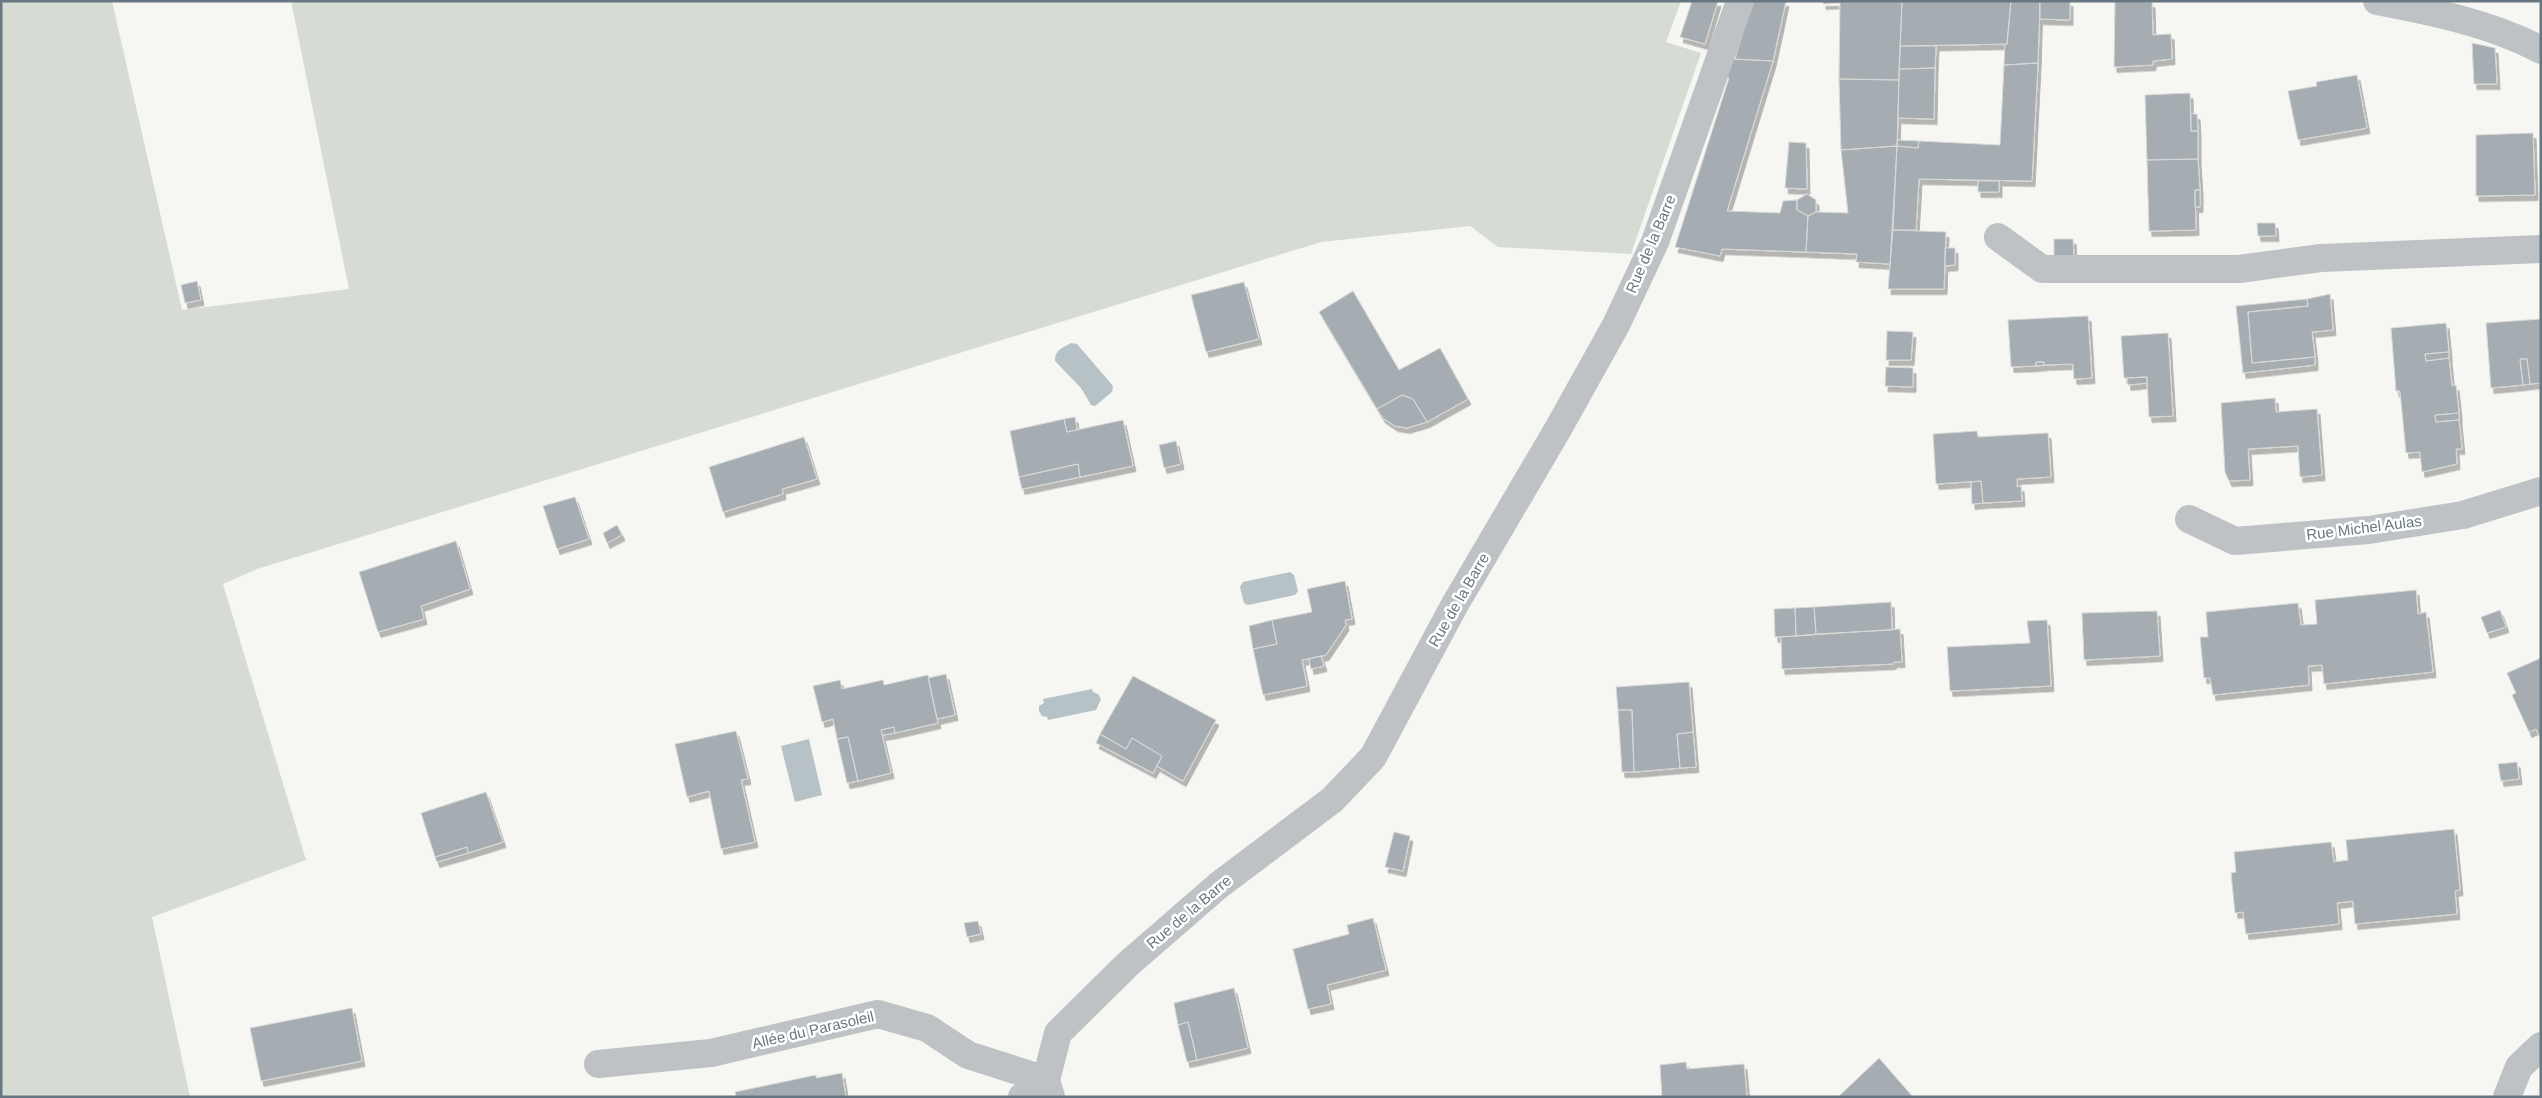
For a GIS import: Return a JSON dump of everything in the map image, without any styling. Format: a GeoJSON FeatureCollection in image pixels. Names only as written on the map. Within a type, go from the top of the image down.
{"type":"FeatureCollection","features":[{"type":"Feature","properties":{"kind":"street","name":"Rue de la Barre"},"geometry":{"type":"LineString","coordinates":[[1048,1088],[1058,1033],[1128,964],[1219,884],[1332,800],[1373,757],[1454,606],[1558,429],[1616,325],[1655,242],[1740,1]]}},
{"type":"Feature","properties":{"kind":"street"},"geometry":{"type":"LineString","coordinates":[[2377,1],[2412,8],[2517,37],[2541,50]]}},
{"type":"Feature","properties":{"kind":"street"},"geometry":{"type":"LineString","coordinates":[[1998,237],[2042,269],[2239,269],[2320,258],[2541,249]]}},
{"type":"Feature","properties":{"kind":"street","name":"Rue Michel Aulas"},"geometry":{"type":"LineString","coordinates":[[2188,519],[2235,541],[2369,530],[2463,515],[2541,491]]}},
{"type":"Feature","properties":{"kind":"street","name":"Allée du Parasoleil"},"geometry":{"type":"LineString","coordinates":[[598,1064],[711,1053],[878,1014],[927,1028],[968,1054],[1048,1088]]}},
{"type":"Feature","properties":{"kind":"street"},"geometry":{"type":"LineString","coordinates":[[2507,1097],[2519,1067],[2541,1046]]}},
{"type":"Feature","properties":{"kind":"street"},"geometry":{"type":"LineString","coordinates":[[1022,1097],[1048,1088]]}},
{"type":"Feature","properties":{"kind":"shaded area"},"geometry":{"type":"Polygon","coordinates":[[[1,1],[112,1],[182,310],[349,289],[291,1],[1681,1],[1666,42],[1701,53],[1631,254],[1498,247],[1470,226],[1321,242],[257,569],[223,584],[306,860],[152,917],[190,1097],[1,1097],[1,1]]]}},
{"type":"Feature","properties":{"kind":"shaded area"},"geometry":{"type":"Polygon","coordinates":[[[1071,343],[1077,344],[1113,386],[1112,392],[1095,406],[1091,405],[1081,388],[1055,361],[1058,352],[1071,343]]]}},
{"type":"Feature","properties":{"kind":"shaded area"},"geometry":{"type":"Polygon","coordinates":[[[1290,572],[1294,575],[1298,591],[1295,595],[1248,605],[1244,603],[1240,587],[1243,582],[1290,572]]]}},
{"type":"Feature","properties":{"kind":"shaded area"},"geometry":{"type":"Polygon","coordinates":[[[1092,689],[1101,699],[1096,710],[1048,720],[1039,711],[1039,706],[1044,703],[1043,699],[1092,689]]]}},
{"type":"Feature","properties":{"kind":"shaded area"},"geometry":{"type":"Polygon","coordinates":[[[809,739],[822,795],[795,802],[781,746],[809,739]]]}},
{"type":"Feature","properties":{"kind":"building"},"geometry":{"type":"Polygon","coordinates":[[[1692,1],[1718,1],[1705,44],[1680,37],[1692,1]]]}},
{"type":"Feature","properties":{"kind":"building"},"geometry":{"type":"Polygon","coordinates":[[[1752,1],[1786,1],[1773,61],[1735,59],[1752,1]]]}},
{"type":"Feature","properties":{"kind":"building"},"geometry":{"type":"Polygon","coordinates":[[[1823,1],[1902,1],[1899,80],[1839,79],[1840,3],[1823,4],[1823,1]]]}},
{"type":"Feature","properties":{"kind":"building"},"geometry":{"type":"Polygon","coordinates":[[[1902,1],[2011,1],[2007,44],[1900,46],[1902,1]]]}},
{"type":"Feature","properties":{"kind":"building"},"geometry":{"type":"Polygon","coordinates":[[[2011,1],[2040,1],[2038,63],[2004,65],[2011,1]]]}},
{"type":"Feature","properties":{"kind":"building"},"geometry":{"type":"Polygon","coordinates":[[[2040,1],[2070,1],[2070,20],[2040,19],[2040,1]]]}},
{"type":"Feature","properties":{"kind":"building"},"geometry":{"type":"Polygon","coordinates":[[[2115,1],[2152,2],[2153,35],[2171,34],[2172,59],[2153,61],[2153,65],[2114,67],[2115,1]]]}},
{"type":"Feature","properties":{"kind":"building"},"geometry":{"type":"Polygon","coordinates":[[[2472,43],[2495,48],[2497,84],[2474,84],[2472,43]]]}},
{"type":"Feature","properties":{"kind":"building"},"geometry":{"type":"Polygon","coordinates":[[[1900,46],[1936,46],[1935,68],[1899,69],[1900,46]]]}},
{"type":"Feature","properties":{"kind":"building"},"geometry":{"type":"Polygon","coordinates":[[[1731,59],[1773,61],[1727,211],[1780,213],[1783,201],[1797,200],[1797,210],[1808,216],[1806,252],[1722,249],[1720,256],[1675,247],[1729,78],[1725,77],[1731,59]]]}},
{"type":"Feature","properties":{"kind":"building"},"geometry":{"type":"Polygon","coordinates":[[[2038,63],[2032,181],[1919,179],[1916,230],[1893,230],[1897,146],[1918,148],[1919,141],[2000,145],[2004,65],[2038,63]]]}},
{"type":"Feature","properties":{"kind":"building"},"geometry":{"type":"Polygon","coordinates":[[[1935,68],[1934,119],[1898,118],[1899,69],[1935,68]]]}},
{"type":"Feature","properties":{"kind":"building"},"geometry":{"type":"Polygon","coordinates":[[[2357,75],[2367,128],[2298,140],[2288,91],[2317,86],[2316,82],[2357,75]]]}},
{"type":"Feature","properties":{"kind":"building"},"geometry":{"type":"Polygon","coordinates":[[[1839,79],[1899,80],[1897,146],[1841,150],[1839,79]]]}},
{"type":"Feature","properties":{"kind":"building"},"geometry":{"type":"Polygon","coordinates":[[[2190,93],[2191,131],[2198,131],[2198,159],[2147,160],[2145,95],[2190,93]]]}},
{"type":"Feature","properties":{"kind":"building"},"geometry":{"type":"Polygon","coordinates":[[[2191,114],[2197,114],[2198,131],[2191,131],[2191,114]]]}},
{"type":"Feature","properties":{"kind":"building"},"geometry":{"type":"Polygon","coordinates":[[[2533,133],[2535,195],[2476,196],[2476,135],[2533,133]]]}},
{"type":"Feature","properties":{"kind":"building"},"geometry":{"type":"Polygon","coordinates":[[[1897,140],[1919,141],[1918,148],[1897,146],[1897,140]]]}},
{"type":"Feature","properties":{"kind":"building"},"geometry":{"type":"Polygon","coordinates":[[[1789,142],[1806,143],[1807,189],[1785,188],[1789,142]]]}},
{"type":"Feature","properties":{"kind":"building"},"geometry":{"type":"Polygon","coordinates":[[[1897,146],[1890,264],[1856,262],[1857,254],[1806,252],[1808,216],[1816,212],[1848,213],[1841,150],[1897,146]]]}},
{"type":"Feature","properties":{"kind":"building"},"geometry":{"type":"Polygon","coordinates":[[[2198,159],[2200,190],[2195,190],[2196,230],[2149,231],[2147,160],[2198,159]]]}},
{"type":"Feature","properties":{"kind":"building"},"geometry":{"type":"Polygon","coordinates":[[[1978,181],[1999,181],[1999,192],[1978,192],[1978,181]]]}},
{"type":"Feature","properties":{"kind":"building"},"geometry":{"type":"Polygon","coordinates":[[[2195,190],[2200,190],[2200,207],[2195,207],[2195,190]]]}},
{"type":"Feature","properties":{"kind":"building"},"geometry":{"type":"Polygon","coordinates":[[[1807,194],[1816,200],[1816,212],[1808,216],[1797,210],[1797,200],[1807,194]]]}},
{"type":"Feature","properties":{"kind":"building"},"geometry":{"type":"Polygon","coordinates":[[[2257,223],[2275,223],[2276,236],[2258,236],[2257,223]]]}},
{"type":"Feature","properties":{"kind":"building"},"geometry":{"type":"Polygon","coordinates":[[[1893,230],[1946,232],[1944,289],[1888,289],[1893,230]]]}},
{"type":"Feature","properties":{"kind":"building"},"geometry":{"type":"Polygon","coordinates":[[[2054,239],[2073,239],[2074,258],[2054,257],[2054,239]]]}},
{"type":"Feature","properties":{"kind":"building"},"geometry":{"type":"Polygon","coordinates":[[[1945,248],[1955,248],[1955,265],[1945,266],[1945,248]]]}},
{"type":"Feature","properties":{"kind":"building"},"geometry":{"type":"Polygon","coordinates":[[[197,281],[201,300],[185,303],[181,285],[197,281]]]}},
{"type":"Feature","properties":{"kind":"building"},"geometry":{"type":"Polygon","coordinates":[[[1244,282],[1259,339],[1206,352],[1191,295],[1244,282]]]}},
{"type":"Feature","properties":{"kind":"building"},"geometry":{"type":"Polygon","coordinates":[[[1353,291],[1399,370],[1440,348],[1468,399],[1427,422],[1413,399],[1402,395],[1377,409],[1319,312],[1353,291]]]}},
{"type":"Feature","properties":{"kind":"building"},"geometry":{"type":"Polygon","coordinates":[[[2330,294],[2333,330],[2312,332],[2315,357],[2252,363],[2248,312],[2308,306],[2307,299],[2330,294]]]}},
{"type":"Feature","properties":{"kind":"building"},"geometry":{"type":"Polygon","coordinates":[[[2307,299],[2308,306],[2248,312],[2252,363],[2315,357],[2315,365],[2243,373],[2236,306],[2307,299]]]}},
{"type":"Feature","properties":{"kind":"building"},"geometry":{"type":"Polygon","coordinates":[[[2088,316],[2092,378],[2074,379],[2073,364],[2044,365],[2044,362],[2036,362],[2036,366],[2011,367],[2008,320],[2088,316]]]}},
{"type":"Feature","properties":{"kind":"building"},"geometry":{"type":"Polygon","coordinates":[[[2541,319],[2541,383],[2530,384],[2527,359],[2520,359],[2523,385],[2491,388],[2486,323],[2541,319]]]}},
{"type":"Feature","properties":{"kind":"building"},"geometry":{"type":"Polygon","coordinates":[[[2446,323],[2449,352],[2425,354],[2426,361],[2449,358],[2452,386],[2456,385],[2459,413],[2435,415],[2436,422],[2459,420],[2462,449],[2456,449],[2457,464],[2422,472],[2420,452],[2406,453],[2400,391],[2396,391],[2391,328],[2446,323]]]}},
{"type":"Feature","properties":{"kind":"building"},"geometry":{"type":"Polygon","coordinates":[[[1887,331],[1913,332],[1911,360],[1886,360],[1887,331]]]}},
{"type":"Feature","properties":{"kind":"building"},"geometry":{"type":"Polygon","coordinates":[[[2168,333],[2173,416],[2149,417],[2147,377],[2124,378],[2121,336],[2168,333]]]}},
{"type":"Feature","properties":{"kind":"building"},"geometry":{"type":"Polygon","coordinates":[[[2449,352],[2449,358],[2426,361],[2425,354],[2449,352]]]}},
{"type":"Feature","properties":{"kind":"building"},"geometry":{"type":"Polygon","coordinates":[[[2520,359],[2527,359],[2530,384],[2523,385],[2520,359]]]}},
{"type":"Feature","properties":{"kind":"building"},"geometry":{"type":"Polygon","coordinates":[[[2036,362],[2044,362],[2044,365],[2036,366],[2036,362]]]}},
{"type":"Feature","properties":{"kind":"building"},"geometry":{"type":"Polygon","coordinates":[[[1886,367],[1913,368],[1913,387],[1885,386],[1886,367]]]}},
{"type":"Feature","properties":{"kind":"building"},"geometry":{"type":"Polygon","coordinates":[[[2147,377],[2147,383],[2128,385],[2127,378],[2147,377]]]}},
{"type":"Feature","properties":{"kind":"building"},"geometry":{"type":"Polygon","coordinates":[[[1402,395],[1413,399],[1427,422],[1407,428],[1395,426],[1383,418],[1377,409],[1402,395]]]}},
{"type":"Feature","properties":{"kind":"building"},"geometry":{"type":"Polygon","coordinates":[[[2275,398],[2276,412],[2317,409],[2322,475],[2300,477],[2298,446],[2248,449],[2250,480],[2229,481],[2225,472],[2221,403],[2275,398]]]}},
{"type":"Feature","properties":{"kind":"building"},"geometry":{"type":"Polygon","coordinates":[[[2459,413],[2459,420],[2436,422],[2435,415],[2459,413]]]}},
{"type":"Feature","properties":{"kind":"building"},"geometry":{"type":"Polygon","coordinates":[[[1075,417],[1077,430],[1067,432],[1064,419],[1075,417]]]}},
{"type":"Feature","properties":{"kind":"building"},"geometry":{"type":"Polygon","coordinates":[[[1064,419],[1067,432],[1123,420],[1133,466],[1080,477],[1078,464],[1019,477],[1010,431],[1064,419]]]}},
{"type":"Feature","properties":{"kind":"building"},"geometry":{"type":"Polygon","coordinates":[[[1977,431],[1978,437],[2048,433],[2051,477],[2017,479],[2017,487],[2021,486],[2022,501],[1983,503],[1981,481],[1936,484],[1933,434],[1977,431]]]}},
{"type":"Feature","properties":{"kind":"building"},"geometry":{"type":"Polygon","coordinates":[[[804,437],[817,479],[782,489],[783,494],[723,512],[709,467],[804,437]]]}},
{"type":"Feature","properties":{"kind":"building"},"geometry":{"type":"Polygon","coordinates":[[[1176,441],[1181,464],[1164,468],[1159,445],[1176,441]]]}},
{"type":"Feature","properties":{"kind":"building"},"geometry":{"type":"Polygon","coordinates":[[[1078,464],[1080,477],[1022,489],[1019,477],[1078,464]]]}},
{"type":"Feature","properties":{"kind":"building"},"geometry":{"type":"Polygon","coordinates":[[[1981,481],[1983,503],[1972,504],[1971,482],[1981,481]]]}},
{"type":"Feature","properties":{"kind":"building"},"geometry":{"type":"Polygon","coordinates":[[[575,497],[589,539],[557,549],[543,506],[575,497]]]}},
{"type":"Feature","properties":{"kind":"building"},"geometry":{"type":"Polygon","coordinates":[[[617,525],[622,535],[607,543],[603,533],[617,525]]]}},
{"type":"Feature","properties":{"kind":"building"},"geometry":{"type":"Polygon","coordinates":[[[456,541],[470,589],[421,606],[424,619],[378,632],[359,572],[456,541]]]}},
{"type":"Feature","properties":{"kind":"building"},"geometry":{"type":"Polygon","coordinates":[[[1345,581],[1352,619],[1345,620],[1346,625],[1326,655],[1302,660],[1307,686],[1263,695],[1253,649],[1277,644],[1272,620],[1312,612],[1307,589],[1345,581]]]}},
{"type":"Feature","properties":{"kind":"building"},"geometry":{"type":"Polygon","coordinates":[[[2416,590],[2418,614],[2426,612],[2433,672],[2324,684],[2322,665],[2308,666],[2309,685],[2213,695],[2210,678],[2204,678],[2200,637],[2208,637],[2206,612],[2298,603],[2301,625],[2317,624],[2315,600],[2416,590]]]}},
{"type":"Feature","properties":{"kind":"building"},"geometry":{"type":"Polygon","coordinates":[[[1891,602],[1892,630],[1816,634],[1814,607],[1891,602]]]}},
{"type":"Feature","properties":{"kind":"building"},"geometry":{"type":"Polygon","coordinates":[[[1814,607],[1816,634],[1796,636],[1795,608],[1814,607]]]}},
{"type":"Feature","properties":{"kind":"building"},"geometry":{"type":"Polygon","coordinates":[[[1795,608],[1796,636],[1775,637],[1774,609],[1795,608]]]}},
{"type":"Feature","properties":{"kind":"building"},"geometry":{"type":"Polygon","coordinates":[[[2500,610],[2506,627],[2487,633],[2481,617],[2500,610]]]}},
{"type":"Feature","properties":{"kind":"building"},"geometry":{"type":"Polygon","coordinates":[[[2157,611],[2160,656],[2084,660],[2082,613],[2157,611]]]}},
{"type":"Feature","properties":{"kind":"building"},"geometry":{"type":"Polygon","coordinates":[[[1272,620],[1277,644],[1253,649],[1249,626],[1272,620]]]}},
{"type":"Feature","properties":{"kind":"building"},"geometry":{"type":"Polygon","coordinates":[[[2047,620],[2051,686],[1950,691],[1947,647],[2030,643],[2027,621],[2047,620]]]}},
{"type":"Feature","properties":{"kind":"building"},"geometry":{"type":"Polygon","coordinates":[[[1900,629],[1902,662],[1782,669],[1781,637],[1900,629]]]}},
{"type":"Feature","properties":{"kind":"building"},"geometry":{"type":"Polygon","coordinates":[[[1321,656],[1324,666],[1311,669],[1309,659],[1321,656]]]}},
{"type":"Feature","properties":{"kind":"building"},"geometry":{"type":"Polygon","coordinates":[[[2541,658],[2541,739],[2536,729],[2529,732],[2512,695],[2516,693],[2507,673],[2541,658]]]}},
{"type":"Feature","properties":{"kind":"building"},"geometry":{"type":"Polygon","coordinates":[[[946,674],[955,715],[937,719],[928,678],[946,674]]]}},
{"type":"Feature","properties":{"kind":"building"},"geometry":{"type":"Polygon","coordinates":[[[928,675],[938,723],[895,733],[894,727],[881,730],[891,773],[858,781],[848,737],[837,739],[833,719],[822,722],[813,686],[840,680],[842,689],[883,680],[884,685],[928,675]]]}},
{"type":"Feature","properties":{"kind":"building"},"geometry":{"type":"Polygon","coordinates":[[[1133,676],[1216,720],[1183,781],[1157,766],[1162,756],[1132,738],[1126,749],[1100,734],[1133,676]]]}},
{"type":"Feature","properties":{"kind":"building"},"geometry":{"type":"Polygon","coordinates":[[[1689,682],[1693,732],[1677,734],[1680,768],[1634,772],[1632,710],[1618,710],[1616,687],[1689,682]]]}},
{"type":"Feature","properties":{"kind":"building"},"geometry":{"type":"Polygon","coordinates":[[[1618,710],[1632,710],[1634,772],[1622,772],[1618,710]]]}},
{"type":"Feature","properties":{"kind":"building"},"geometry":{"type":"Polygon","coordinates":[[[894,727],[895,733],[883,735],[881,730],[894,727]]]}},
{"type":"Feature","properties":{"kind":"building"},"geometry":{"type":"Polygon","coordinates":[[[736,731],[748,779],[741,780],[755,842],[721,849],[709,791],[687,797],[675,744],[736,731]]]}},
{"type":"Feature","properties":{"kind":"building"},"geometry":{"type":"Polygon","coordinates":[[[1693,732],[1696,767],[1680,768],[1677,734],[1693,732]]]}},
{"type":"Feature","properties":{"kind":"building"},"geometry":{"type":"Polygon","coordinates":[[[1100,734],[1126,749],[1132,738],[1162,756],[1153,773],[1096,743],[1100,734]]]}},
{"type":"Feature","properties":{"kind":"building"},"geometry":{"type":"Polygon","coordinates":[[[848,737],[858,781],[847,783],[837,739],[848,737]]]}},
{"type":"Feature","properties":{"kind":"building"},"geometry":{"type":"Polygon","coordinates":[[[2517,762],[2519,779],[2501,781],[2498,764],[2517,762]]]}},
{"type":"Feature","properties":{"kind":"building"},"geometry":{"type":"Polygon","coordinates":[[[486,792],[503,842],[468,853],[467,847],[435,857],[421,813],[486,792]]]}},
{"type":"Feature","properties":{"kind":"building"},"geometry":{"type":"Polygon","coordinates":[[[2454,829],[2460,890],[2455,891],[2457,914],[2355,924],[2353,901],[2337,903],[2339,924],[2246,934],[2243,912],[2235,913],[2231,873],[2236,872],[2234,852],[2331,842],[2334,862],[2348,860],[2346,840],[2454,829]]]}},
{"type":"Feature","properties":{"kind":"building"},"geometry":{"type":"Polygon","coordinates":[[[1394,832],[1410,836],[1403,871],[1385,867],[1394,832]]]}},
{"type":"Feature","properties":{"kind":"building"},"geometry":{"type":"Polygon","coordinates":[[[467,847],[468,853],[437,862],[435,857],[467,847]]]}},
{"type":"Feature","properties":{"kind":"building"},"geometry":{"type":"Polygon","coordinates":[[[1373,918],[1386,970],[1327,985],[1331,1004],[1308,1009],[1293,949],[1349,934],[1347,925],[1373,918]]]}},
{"type":"Feature","properties":{"kind":"building"},"geometry":{"type":"Polygon","coordinates":[[[978,921],[981,934],[967,937],[964,923],[978,921]]]}},
{"type":"Feature","properties":{"kind":"building"},"geometry":{"type":"Polygon","coordinates":[[[1234,988],[1248,1048],[1197,1060],[1188,1022],[1178,1025],[1174,1003],[1234,988]]]}},
{"type":"Feature","properties":{"kind":"building"},"geometry":{"type":"Polygon","coordinates":[[[352,1008],[362,1061],[261,1081],[250,1028],[352,1008]]]}},
{"type":"Feature","properties":{"kind":"building"},"geometry":{"type":"Polygon","coordinates":[[[1188,1022],[1197,1060],[1187,1062],[1178,1025],[1188,1022]]]}},
{"type":"Feature","properties":{"kind":"building"},"geometry":{"type":"Polygon","coordinates":[[[1879,1058],[1913,1097],[1838,1097],[1877,1060],[1879,1058]]]}},
{"type":"Feature","properties":{"kind":"building"},"geometry":{"type":"Polygon","coordinates":[[[1686,1062],[1687,1069],[1744,1064],[1747,1097],[1662,1097],[1660,1065],[1686,1062]]]}},
{"type":"Feature","properties":{"kind":"building"},"geometry":{"type":"Polygon","coordinates":[[[842,1073],[846,1097],[736,1097],[735,1092],[816,1075],[816,1078],[842,1073]]]}}]}
